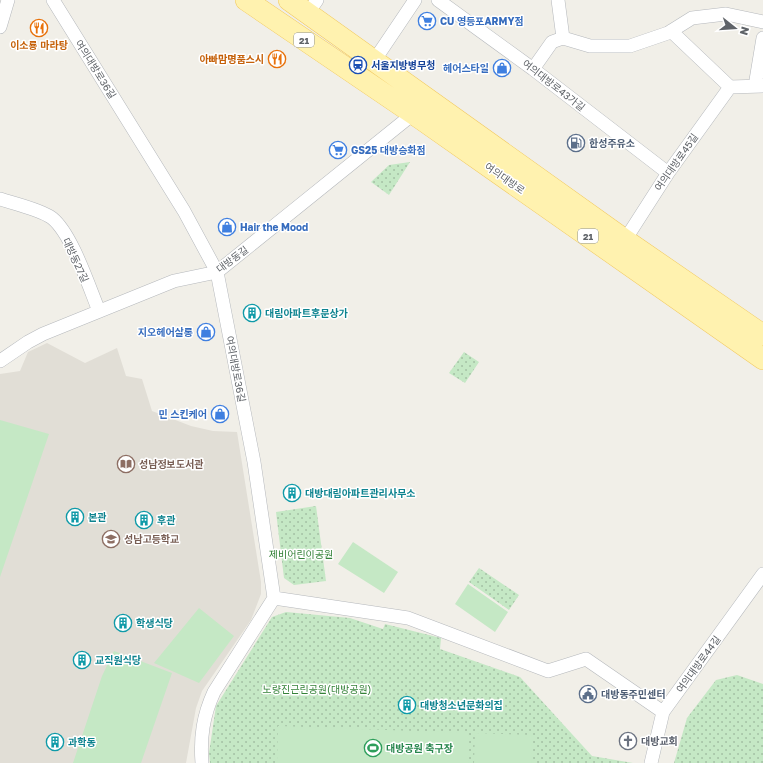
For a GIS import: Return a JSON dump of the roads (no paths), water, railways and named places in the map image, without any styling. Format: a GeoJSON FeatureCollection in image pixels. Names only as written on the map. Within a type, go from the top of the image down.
{"type":"FeatureCollection","features":[{"type":"Feature","properties":{"kind":"main road","name":"여의대방로"},"geometry":{"type":"LineString","coordinates":[[246,0],[363,79],[763,359]]}},
{"type":"Feature","properties":{"kind":"main road","name":"여의대방로"},"geometry":{"type":"LineString","coordinates":[[289,0],[312,7],[374,61],[625,240],[763,335]]}},
{"type":"Feature","properties":{"kind":"main road"},"geometry":{"type":"LineString","coordinates":[[363,79],[374,61]]}},
{"type":"Feature","properties":{"kind":"main road"},"geometry":{"type":"LineString","coordinates":[[413,114],[423,96]]}},
{"type":"Feature","properties":{"kind":"street"},"geometry":{"type":"LineString","coordinates":[[0,28],[8,0]]}},
{"type":"Feature","properties":{"kind":"street","name":"여의대방로36길"},"geometry":{"type":"LineString","coordinates":[[53,0],[184,211],[217,272],[254,462],[274,598]]}},
{"type":"Feature","properties":{"kind":"street"},"geometry":{"type":"LineString","coordinates":[[374,61],[415,0]]}},
{"type":"Feature","properties":{"kind":"street","name":"여의대방로43가길"},"geometry":{"type":"LineString","coordinates":[[438,0],[534,69],[668,173]]}},
{"type":"Feature","properties":{"kind":"street"},"geometry":{"type":"LineString","coordinates":[[558,0],[563,38]]}},
{"type":"Feature","properties":{"kind":"street"},"geometry":{"type":"LineString","coordinates":[[534,69],[552,42],[563,38],[590,46],[630,46],[671,31],[692,18],[726,14],[763,22]]}},
{"type":"Feature","properties":{"kind":"street"},"geometry":{"type":"LineString","coordinates":[[671,31],[730,87],[759,86],[763,38]]}},
{"type":"Feature","properties":{"kind":"street","name":"여의대방로45길"},"geometry":{"type":"LineString","coordinates":[[625,240],[668,173],[730,87]]}},
{"type":"Feature","properties":{"kind":"street","name":"대방동길"},"geometry":{"type":"LineString","coordinates":[[0,361],[38,337],[174,282],[217,272],[413,114]]}},
{"type":"Feature","properties":{"kind":"street","name":"대방동27길"},"geometry":{"type":"LineString","coordinates":[[0,199],[52,218],[68,239],[99,312]]}},
{"type":"Feature","properties":{"kind":"street","name":"여의대방로44길"},"geometry":{"type":"LineString","coordinates":[[651,763],[663,712],[763,574]]}},
{"type":"Feature","properties":{"kind":"street"},"geometry":{"type":"LineString","coordinates":[[202,763],[202,725],[206,709],[214,692],[274,598],[408,618],[548,671],[586,659],[663,712]]}},
{"type":"Feature","properties":{"kind":"place","name":"CU 영등포ARMY점"},"geometry":{"type":"Point","coordinates":[427,21]}},
{"type":"Feature","properties":{"kind":"place","name":"이소룡 마라탕"},"geometry":{"type":"Point","coordinates":[39,28]}},
{"type":"Feature","properties":{"kind":"place","name":"아빠맘명품스시"},"geometry":{"type":"Point","coordinates":[277,59]}},
{"type":"Feature","properties":{"kind":"place","name":"서울지방병무청"},"geometry":{"type":"Point","coordinates":[358,65]}},
{"type":"Feature","properties":{"kind":"place","name":"헤어스타일"},"geometry":{"type":"Point","coordinates":[502,68]}},
{"type":"Feature","properties":{"kind":"place","name":"한성주유소"},"geometry":{"type":"Point","coordinates":[576,143]}},
{"type":"Feature","properties":{"kind":"place","name":"GS25 대방승화점"},"geometry":{"type":"Point","coordinates":[338,150]}},
{"type":"Feature","properties":{"kind":"place","name":"Hair the Mood"},"geometry":{"type":"Point","coordinates":[227,227]}},
{"type":"Feature","properties":{"kind":"place","name":"대림아파트후문상가"},"geometry":{"type":"Point","coordinates":[252,313]}},
{"type":"Feature","properties":{"kind":"place","name":"지오헤어살롱"},"geometry":{"type":"Point","coordinates":[206,332]}},
{"type":"Feature","properties":{"kind":"place","name":"민 스킨케어"},"geometry":{"type":"Point","coordinates":[220,414]}},
{"type":"Feature","properties":{"kind":"place","name":"성남정보도서관"},"geometry":{"type":"Point","coordinates":[126,464]}},
{"type":"Feature","properties":{"kind":"place","name":"대방대림아파트관리사무소"},"geometry":{"type":"Point","coordinates":[292,493]}},
{"type":"Feature","properties":{"kind":"place","name":"본관"},"geometry":{"type":"Point","coordinates":[75,517]}},
{"type":"Feature","properties":{"kind":"place","name":"후관"},"geometry":{"type":"Point","coordinates":[144,520]}},
{"type":"Feature","properties":{"kind":"place","name":"성남고등학교"},"geometry":{"type":"Point","coordinates":[111,539]}},
{"type":"Feature","properties":{"kind":"place","name":"학생식당"},"geometry":{"type":"Point","coordinates":[123,623]}},
{"type":"Feature","properties":{"kind":"place","name":"교직원식당"},"geometry":{"type":"Point","coordinates":[82,660]}},
{"type":"Feature","properties":{"kind":"place","name":"대방동주민센터"},"geometry":{"type":"Point","coordinates":[588,694]}},
{"type":"Feature","properties":{"kind":"place","name":"대방청소년문화의집"},"geometry":{"type":"Point","coordinates":[407,705]}},
{"type":"Feature","properties":{"kind":"place","name":"대방교회"},"geometry":{"type":"Point","coordinates":[628,741]}},
{"type":"Feature","properties":{"kind":"place","name":"과학동"},"geometry":{"type":"Point","coordinates":[55,742]}},
{"type":"Feature","properties":{"kind":"place","name":"대방공원 축구장"},"geometry":{"type":"Point","coordinates":[373,748]}},
{"type":"Feature","properties":{"kind":"park label","name":"제비어린이공원"},"geometry":{"type":"Point","coordinates":[301,554]}},
{"type":"Feature","properties":{"kind":"park label","name":"노량진근린공원(대방공원)"},"geometry":{"type":"Point","coordinates":[317,689]}}]}
